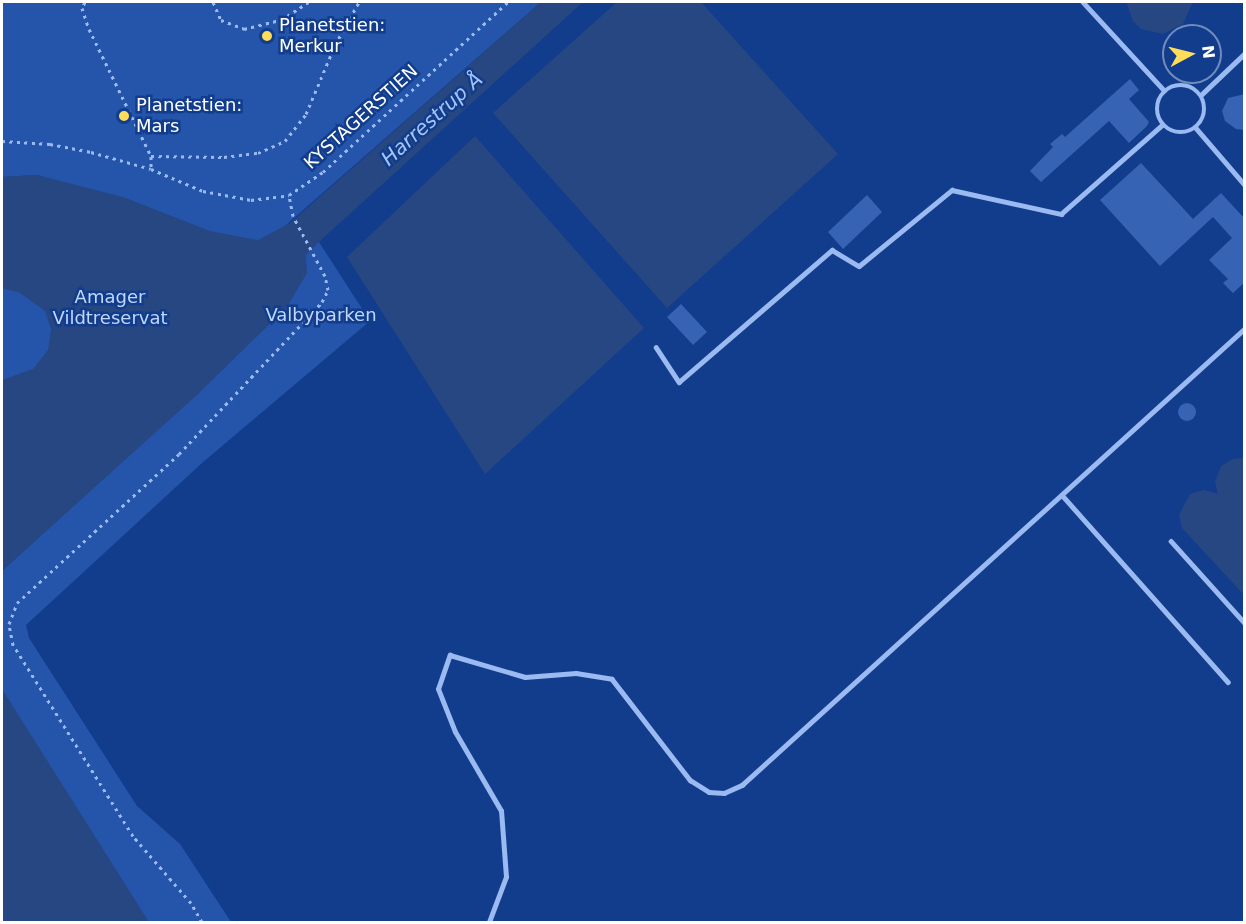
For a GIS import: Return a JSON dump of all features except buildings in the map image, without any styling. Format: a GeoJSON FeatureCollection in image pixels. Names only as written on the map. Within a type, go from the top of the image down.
{"type":"FeatureCollection","features":[{"type":"Feature","properties":{"kind":"lane"},"geometry":{"type":"LineString","coordinates":[[1083,2],[1164,90]]}},
{"type":"Feature","properties":{"kind":"lane"},"geometry":{"type":"LineString","coordinates":[[1201,95],[1245,54]]}},
{"type":"Feature","properties":{"kind":"lane"},"geometry":{"type":"LineString","coordinates":[[1179,84],[1201,95],[1204,116],[1196,128],[1174,133],[1162,125],[1157,103],[1164,90],[1179,84]]}},
{"type":"Feature","properties":{"kind":"lane"},"geometry":{"type":"LineString","coordinates":[[656,347],[680,382],[832,250],[859,267],[952,190],[1060,214],[1162,125]]}},
{"type":"Feature","properties":{"kind":"lane"},"geometry":{"type":"LineString","coordinates":[[1196,128],[1245,184]]}},
{"type":"Feature","properties":{"kind":"lane"},"geometry":{"type":"LineString","coordinates":[[489,922],[506,877],[501,811],[455,732],[438,689],[449,655],[525,677],[576,673],[612,679],[690,780],[709,792],[724,793],[742,785],[1245,329]]}},
{"type":"Feature","properties":{"kind":"lane"},"geometry":{"type":"LineString","coordinates":[[1062,495],[1228,682]]}},
{"type":"Feature","properties":{"kind":"lane"},"geometry":{"type":"LineString","coordinates":[[1171,541],[1245,622]]}},
{"type":"Feature","properties":{"kind":"path"},"geometry":{"type":"LineString","coordinates":[[83,2],[82,8],[152,156],[151,169]]}},
{"type":"Feature","properties":{"kind":"path"},"geometry":{"type":"LineString","coordinates":[[213,2],[221,20],[244,29],[281,20],[309,2]]}},
{"type":"Feature","properties":{"kind":"path"},"geometry":{"type":"LineString","coordinates":[[152,156],[224,157],[258,153],[285,141],[306,114],[335,45],[359,2]]}},
{"type":"Feature","properties":{"kind":"path","name":"KYSTAGERSTIEN"},"geometry":{"type":"LineString","coordinates":[[2,141],[50,144],[151,169],[202,191],[251,200],[289,195],[323,172],[508,2]]}},
{"type":"Feature","properties":{"kind":"path"},"geometry":{"type":"LineString","coordinates":[[202,922],[191,903],[133,836],[13,645],[9,624],[17,603],[179,454],[322,302],[328,290],[326,276],[293,216],[289,195]]}},
{"type":"Feature","properties":{"kind":"green space"},"geometry":{"type":"Polygon","coordinates":[[[2,2],[541,2],[286,225],[2,569],[2,181],[131,201],[37,175],[2,177],[2,2]]]}},
{"type":"Feature","properties":{"kind":"green space","name":"Valbyparken"},"geometry":{"type":"Polygon","coordinates":[[[317,239],[370,321],[202,463],[26,625],[29,638],[137,806],[180,844],[231,922],[2,922],[2,571],[165,422],[317,239]]]}},
{"type":"Feature","properties":{"kind":"water","name":"Amager Vildtreservat"},"geometry":{"type":"Polygon","coordinates":[[[541,2],[583,2],[320,241],[306,255],[307,273],[287,307],[198,394],[2,571],[2,380],[33,369],[48,350],[51,329],[45,311],[20,293],[2,288],[2,177],[37,175],[123,197],[210,231],[258,240],[290,223],[541,2]]]}},
{"type":"Feature","properties":{"kind":"water"},"geometry":{"type":"Polygon","coordinates":[[[617,2],[701,2],[838,154],[667,308],[493,113],[617,2]]]}},
{"type":"Feature","properties":{"kind":"water"},"geometry":{"type":"Polygon","coordinates":[[[1126,2],[1192,2],[1183,24],[1162,24],[1162,34],[1141,29],[1133,21],[1126,2]]]}},
{"type":"Feature","properties":{"kind":"water"},"geometry":{"type":"Polygon","coordinates":[[[475,136],[644,328],[485,474],[347,257],[475,136]]]}},
{"type":"Feature","properties":{"kind":"water"},"geometry":{"type":"Polygon","coordinates":[[[1244,458],[1244,595],[1182,528],[1179,515],[1190,494],[1204,490],[1218,494],[1215,482],[1221,466],[1233,459],[1244,458]]]}},
{"type":"Feature","properties":{"kind":"water"},"geometry":{"type":"Polygon","coordinates":[[[2,689],[149,922],[2,922],[2,689]]]}},
{"type":"Feature","properties":{"kind":"place","name":"Planetstien: Merkur"},"geometry":{"type":"Point","coordinates":[267,36]}},
{"type":"Feature","properties":{"kind":"place","name":"Planetstien: Mars"},"geometry":{"type":"Point","coordinates":[124,116]}},
{"type":"Feature","properties":{"kind":"water label","name":"Harrestrup Å"},"geometry":{"type":"Point","coordinates":[432,119]}}]}
